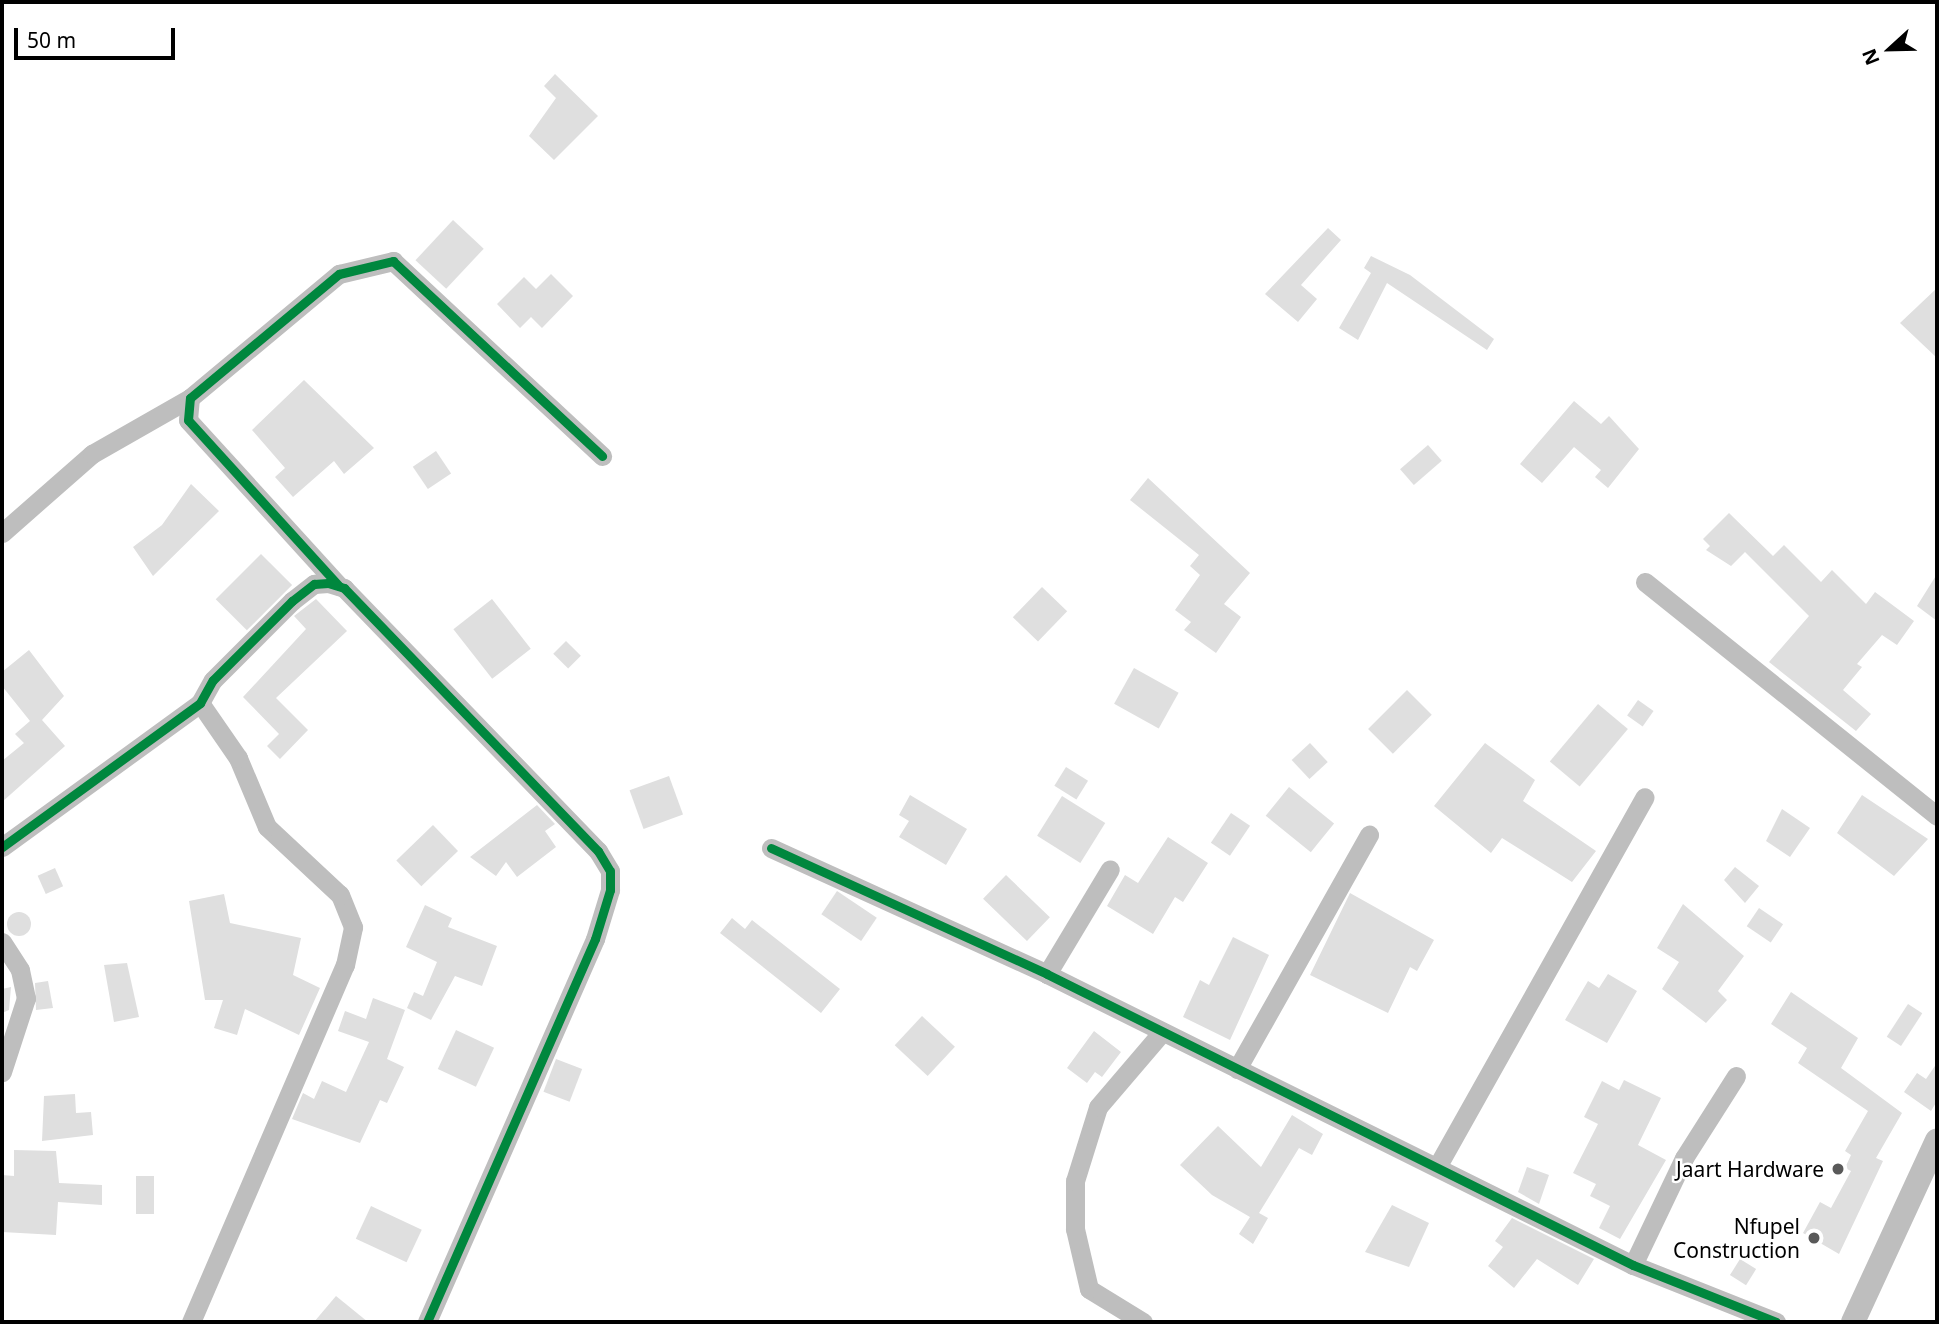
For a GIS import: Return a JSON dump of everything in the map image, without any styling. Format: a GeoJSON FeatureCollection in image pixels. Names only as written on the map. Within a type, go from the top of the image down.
{"type":"FeatureCollection","features":[{"type":"Feature","properties":{"kind":"street"},"geometry":{"type":"LineString","coordinates":[[2,533],[92,454],[190,398],[339,274],[393,261],[602,456]]}},
{"type":"Feature","properties":{"kind":"street"},"geometry":{"type":"LineString","coordinates":[[190,398],[188,420],[339,586],[610,871],[596,939],[427,1322]]}},
{"type":"Feature","properties":{"kind":"street"},"geometry":{"type":"LineString","coordinates":[[1645,582],[1937,816]]}},
{"type":"Feature","properties":{"kind":"street"},"geometry":{"type":"LineString","coordinates":[[2,848],[200,703],[213,680],[292,601],[314,584],[339,586]]}},
{"type":"Feature","properties":{"kind":"street"},"geometry":{"type":"LineString","coordinates":[[191,1322],[345,965],[353,927],[340,895],[267,827],[239,758],[200,703]]}},
{"type":"Feature","properties":{"kind":"street"},"geometry":{"type":"LineString","coordinates":[[1437,1167],[1645,797]]}},
{"type":"Feature","properties":{"kind":"street"},"geometry":{"type":"LineString","coordinates":[[1237,1069],[1369,835]]}},
{"type":"Feature","properties":{"kind":"street"},"geometry":{"type":"LineString","coordinates":[[771,848],[1047,974],[1633,1265],[1776,1322]]}},
{"type":"Feature","properties":{"kind":"street"},"geometry":{"type":"LineString","coordinates":[[1047,974],[1110,869]]}},
{"type":"Feature","properties":{"kind":"street"},"geometry":{"type":"LineString","coordinates":[[2,942],[20,970],[26,998],[2,1072]]}},
{"type":"Feature","properties":{"kind":"street"},"geometry":{"type":"LineString","coordinates":[[1143,1322],[1089,1289],[1075,1229],[1074,1181],[1098,1107],[1162,1032]]}},
{"type":"Feature","properties":{"kind":"street"},"geometry":{"type":"LineString","coordinates":[[1633,1265],[1684,1157],[1736,1076]]}},
{"type":"Feature","properties":{"kind":"street"},"geometry":{"type":"LineString","coordinates":[[1853,1322],[1937,1140]]}},
{"type":"Feature","properties":{"kind":"building"},"geometry":{"type":"Polygon","coordinates":[[[555,74],[598,116],[554,160],[529,136],[556,98],[544,86],[555,74]]]}},
{"type":"Feature","properties":{"kind":"building"},"geometry":{"type":"Polygon","coordinates":[[[453,220],[484,249],[446,289],[415,260],[453,220]]]}},
{"type":"Feature","properties":{"kind":"building"},"geometry":{"type":"Polygon","coordinates":[[[1328,228],[1341,240],[1301,285],[1317,299],[1298,322],[1265,294],[1328,228]]]}},
{"type":"Feature","properties":{"kind":"building"},"geometry":{"type":"Polygon","coordinates":[[[1371,256],[1410,275],[1494,339],[1487,350],[1387,283],[1358,340],[1339,328],[1371,273],[1364,268],[1371,256]]]}},
{"type":"Feature","properties":{"kind":"building"},"geometry":{"type":"Polygon","coordinates":[[[551,274],[573,296],[542,328],[531,317],[520,328],[497,304],[524,277],[536,289],[551,274]]]}},
{"type":"Feature","properties":{"kind":"building"},"geometry":{"type":"Polygon","coordinates":[[[1937,288],[1937,358],[1900,323],[1937,288]]]}},
{"type":"Feature","properties":{"kind":"building"},"geometry":{"type":"Polygon","coordinates":[[[304,380],[374,448],[344,474],[334,461],[293,497],[275,477],[285,468],[252,430],[304,380]]]}},
{"type":"Feature","properties":{"kind":"building"},"geometry":{"type":"Polygon","coordinates":[[[1574,401],[1601,424],[1609,416],[1639,449],[1608,488],[1595,477],[1601,470],[1574,447],[1542,483],[1520,464],[1574,401]]]}},
{"type":"Feature","properties":{"kind":"building"},"geometry":{"type":"Polygon","coordinates":[[[1428,445],[1442,461],[1414,485],[1400,469],[1428,445]]]}},
{"type":"Feature","properties":{"kind":"building"},"geometry":{"type":"Polygon","coordinates":[[[436,451],[451,473],[428,489],[413,467],[436,451]]]}},
{"type":"Feature","properties":{"kind":"building"},"geometry":{"type":"Polygon","coordinates":[[[1148,478],[1250,573],[1224,604],[1241,617],[1216,653],[1184,630],[1191,622],[1175,610],[1200,575],[1190,566],[1199,555],[1130,500],[1148,478]]]}},
{"type":"Feature","properties":{"kind":"building"},"geometry":{"type":"Polygon","coordinates":[[[191,484],[219,511],[153,576],[133,547],[162,525],[191,484]]]}},
{"type":"Feature","properties":{"kind":"building"},"geometry":{"type":"Polygon","coordinates":[[[1729,513],[1773,556],[1784,545],[1821,582],[1832,570],[1866,604],[1875,592],[1914,621],[1897,645],[1882,635],[1857,664],[1862,667],[1843,690],[1871,714],[1856,731],[1769,662],[1809,616],[1745,552],[1731,566],[1706,550],[1710,546],[1703,539],[1729,513]]]}},
{"type":"Feature","properties":{"kind":"building"},"geometry":{"type":"Polygon","coordinates":[[[261,554],[292,585],[247,630],[216,599],[261,554]]]}},
{"type":"Feature","properties":{"kind":"building"},"geometry":{"type":"Polygon","coordinates":[[[1937,574],[1937,621],[1917,606],[1937,574]]]}},
{"type":"Feature","properties":{"kind":"building"},"geometry":{"type":"Polygon","coordinates":[[[1042,587],[1067,611],[1038,642],[1013,617],[1042,587]]]}},
{"type":"Feature","properties":{"kind":"building"},"geometry":{"type":"Polygon","coordinates":[[[316,599],[347,631],[276,698],[308,730],[280,759],[267,746],[279,734],[243,697],[306,629],[294,616],[316,599]]]}},
{"type":"Feature","properties":{"kind":"building"},"geometry":{"type":"Polygon","coordinates":[[[492,599],[531,649],[492,679],[453,629],[492,599]]]}},
{"type":"Feature","properties":{"kind":"building"},"geometry":{"type":"Polygon","coordinates":[[[566,641],[581,656],[568,669],[553,654],[566,641]]]}},
{"type":"Feature","properties":{"kind":"building"},"geometry":{"type":"Polygon","coordinates":[[[29,650],[64,696],[42,720],[65,746],[2,802],[2,761],[24,743],[15,734],[30,721],[2,686],[2,672],[29,650]]]}},
{"type":"Feature","properties":{"kind":"building"},"geometry":{"type":"Polygon","coordinates":[[[1134,668],[1179,693],[1159,729],[1114,704],[1134,668]]]}},
{"type":"Feature","properties":{"kind":"building"},"geometry":{"type":"Polygon","coordinates":[[[1407,690],[1432,715],[1393,754],[1368,729],[1407,690]]]}},
{"type":"Feature","properties":{"kind":"building"},"geometry":{"type":"Polygon","coordinates":[[[1638,700],[1654,711],[1643,726],[1627,716],[1638,700]]]}},
{"type":"Feature","properties":{"kind":"building"},"geometry":{"type":"Polygon","coordinates":[[[1598,704],[1628,729],[1580,787],[1550,761],[1598,704]]]}},
{"type":"Feature","properties":{"kind":"building"},"geometry":{"type":"Polygon","coordinates":[[[1310,743],[1328,762],[1309,779],[1292,760],[1310,743]]]}},
{"type":"Feature","properties":{"kind":"building"},"geometry":{"type":"Polygon","coordinates":[[[1485,743],[1535,780],[1523,801],[1596,851],[1572,882],[1502,838],[1491,853],[1434,806],[1485,743]]]}},
{"type":"Feature","properties":{"kind":"building"},"geometry":{"type":"Polygon","coordinates":[[[1066,767],[1088,781],[1076,799],[1054,786],[1066,767]]]}},
{"type":"Feature","properties":{"kind":"building"},"geometry":{"type":"Polygon","coordinates":[[[669,776],[683,815],[644,829],[630,790],[669,776]]]}},
{"type":"Feature","properties":{"kind":"building"},"geometry":{"type":"Polygon","coordinates":[[[1289,787],[1334,824],[1311,852],[1266,816],[1289,787]]]}},
{"type":"Feature","properties":{"kind":"building"},"geometry":{"type":"Polygon","coordinates":[[[910,795],[967,829],[946,865],[899,837],[909,821],[899,815],[910,795]]]}},
{"type":"Feature","properties":{"kind":"building"},"geometry":{"type":"Polygon","coordinates":[[[1862,795],[1928,839],[1894,876],[1837,833],[1862,795]]]}},
{"type":"Feature","properties":{"kind":"building"},"geometry":{"type":"Polygon","coordinates":[[[1062,796],[1105,823],[1080,863],[1037,836],[1062,796]]]}},
{"type":"Feature","properties":{"kind":"building"},"geometry":{"type":"Polygon","coordinates":[[[537,805],[555,824],[545,831],[556,847],[517,877],[506,862],[496,876],[470,857],[537,805]]]}},
{"type":"Feature","properties":{"kind":"building"},"geometry":{"type":"Polygon","coordinates":[[[1782,809],[1810,828],[1790,857],[1766,841],[1782,809]]]}},
{"type":"Feature","properties":{"kind":"building"},"geometry":{"type":"Polygon","coordinates":[[[1231,813],[1250,826],[1230,856],[1211,843],[1231,813]]]}},
{"type":"Feature","properties":{"kind":"building"},"geometry":{"type":"Polygon","coordinates":[[[433,825],[458,851],[421,886],[396,860],[433,825]]]}},
{"type":"Feature","properties":{"kind":"building"},"geometry":{"type":"Polygon","coordinates":[[[1168,837],[1208,863],[1183,902],[1175,897],[1153,934],[1107,906],[1125,875],[1138,883],[1168,837]]]}},
{"type":"Feature","properties":{"kind":"building"},"geometry":{"type":"Polygon","coordinates":[[[1735,867],[1759,886],[1745,903],[1724,880],[1735,867]]]}},
{"type":"Feature","properties":{"kind":"building"},"geometry":{"type":"Polygon","coordinates":[[[55,868],[63,886],[46,894],[38,876],[55,868]]]}},
{"type":"Feature","properties":{"kind":"building"},"geometry":{"type":"Polygon","coordinates":[[[1006,875],[1050,917],[1027,941],[983,899],[1006,875]]]}},
{"type":"Feature","properties":{"kind":"building"},"geometry":{"type":"Polygon","coordinates":[[[837,891],[877,918],[861,941],[821,914],[837,891]]]}},
{"type":"Feature","properties":{"kind":"building"},"geometry":{"type":"Polygon","coordinates":[[[1350,893],[1434,940],[1417,971],[1410,967],[1388,1013],[1310,975],[1350,893]]]}},
{"type":"Feature","properties":{"kind":"building"},"geometry":{"type":"Polygon","coordinates":[[[224,894],[230,923],[301,938],[293,975],[320,988],[299,1035],[245,1009],[237,1035],[214,1028],[223,1000],[205,1000],[189,901],[224,894]]]}},
{"type":"Feature","properties":{"kind":"building"},"geometry":{"type":"Polygon","coordinates":[[[1683,904],[1744,956],[1718,991],[1727,1000],[1706,1023],[1662,989],[1679,962],[1657,948],[1683,904]]]}},
{"type":"Feature","properties":{"kind":"building"},"geometry":{"type":"Polygon","coordinates":[[[425,905],[452,918],[448,927],[497,946],[482,986],[455,976],[431,1020],[407,1008],[414,992],[423,996],[437,962],[406,947],[425,905]]]}},
{"type":"Feature","properties":{"kind":"building"},"geometry":{"type":"Polygon","coordinates":[[[1759,908],[1783,924],[1771,942],[1747,926],[1759,908]]]}},
{"type":"Feature","properties":{"kind":"building"},"geometry":{"type":"Polygon","coordinates":[[[19,912],[28,915],[31,924],[28,933],[19,936],[10,933],[7,924],[10,915],[19,912]]]}},
{"type":"Feature","properties":{"kind":"building"},"geometry":{"type":"Polygon","coordinates":[[[732,918],[745,929],[752,920],[840,989],[821,1013],[720,933],[732,918]]]}},
{"type":"Feature","properties":{"kind":"building"},"geometry":{"type":"Polygon","coordinates":[[[1233,937],[1269,955],[1230,1040],[1183,1017],[1200,980],[1209,985],[1233,937]]]}},
{"type":"Feature","properties":{"kind":"building"},"geometry":{"type":"Polygon","coordinates":[[[127,963],[139,1017],[114,1022],[104,965],[127,963]]]}},
{"type":"Feature","properties":{"kind":"building"},"geometry":{"type":"Polygon","coordinates":[[[1608,974],[1637,991],[1607,1043],[1565,1020],[1588,981],[1599,988],[1608,974]]]}},
{"type":"Feature","properties":{"kind":"building"},"geometry":{"type":"Polygon","coordinates":[[[48,981],[53,1008],[36,1010],[35,983],[48,981]]]}},
{"type":"Feature","properties":{"kind":"building"},"geometry":{"type":"Polygon","coordinates":[[[11,987],[9,1010],[2,1013],[2,989],[11,987]]]}},
{"type":"Feature","properties":{"kind":"building"},"geometry":{"type":"Polygon","coordinates":[[[1791,992],[1858,1038],[1841,1068],[1902,1113],[1876,1158],[1883,1161],[1839,1254],[1803,1233],[1820,1202],[1831,1208],[1851,1171],[1845,1168],[1851,1155],[1845,1151],[1868,1111],[1798,1063],[1807,1048],[1771,1024],[1791,992]]]}},
{"type":"Feature","properties":{"kind":"building"},"geometry":{"type":"Polygon","coordinates":[[[373,998],[405,1010],[387,1059],[404,1067],[387,1103],[380,1100],[360,1143],[292,1119],[303,1093],[314,1099],[322,1081],[346,1092],[369,1042],[338,1031],[345,1011],[366,1019],[373,998]]]}},
{"type":"Feature","properties":{"kind":"building"},"geometry":{"type":"Polygon","coordinates":[[[1908,1004],[1922,1013],[1901,1046],[1887,1037],[1908,1004]]]}},
{"type":"Feature","properties":{"kind":"building"},"geometry":{"type":"Polygon","coordinates":[[[922,1016],[955,1047],[928,1076],[895,1045],[922,1016]]]}},
{"type":"Feature","properties":{"kind":"building"},"geometry":{"type":"Polygon","coordinates":[[[456,1030],[494,1048],[476,1087],[438,1069],[456,1030]]]}},
{"type":"Feature","properties":{"kind":"building"},"geometry":{"type":"Polygon","coordinates":[[[1094,1031],[1121,1052],[1102,1077],[1095,1072],[1087,1083],[1067,1068],[1094,1031]]]}},
{"type":"Feature","properties":{"kind":"building"},"geometry":{"type":"Polygon","coordinates":[[[556,1059],[582,1069],[570,1102],[543,1092],[556,1059]]]}},
{"type":"Feature","properties":{"kind":"building"},"geometry":{"type":"Polygon","coordinates":[[[1937,1063],[1937,1101],[1931,1111],[1904,1092],[1917,1073],[1926,1079],[1937,1063]]]}},
{"type":"Feature","properties":{"kind":"building"},"geometry":{"type":"Polygon","coordinates":[[[1624,1080],[1661,1098],[1638,1145],[1666,1160],[1620,1239],[1599,1228],[1610,1206],[1590,1196],[1596,1184],[1573,1173],[1598,1124],[1584,1117],[1602,1081],[1619,1090],[1624,1080]]]}},
{"type":"Feature","properties":{"kind":"building"},"geometry":{"type":"Polygon","coordinates":[[[75,1094],[76,1113],[91,1112],[93,1135],[42,1141],[44,1096],[75,1094]]]}},
{"type":"Feature","properties":{"kind":"building"},"geometry":{"type":"Polygon","coordinates":[[[1292,1115],[1323,1134],[1312,1155],[1299,1148],[1259,1213],[1268,1218],[1253,1244],[1239,1234],[1250,1217],[1212,1195],[1180,1165],[1218,1126],[1261,1167],[1292,1115]]]}},
{"type":"Feature","properties":{"kind":"building"},"geometry":{"type":"Polygon","coordinates":[[[14,1150],[56,1151],[59,1183],[102,1185],[102,1205],[58,1202],[56,1235],[2,1232],[2,1175],[14,1176],[14,1150]]]}},
{"type":"Feature","properties":{"kind":"building"},"geometry":{"type":"Polygon","coordinates":[[[1527,1167],[1549,1175],[1539,1204],[1518,1192],[1527,1167]]]}},
{"type":"Feature","properties":{"kind":"building"},"geometry":{"type":"Polygon","coordinates":[[[136,1176],[154,1176],[154,1214],[136,1214],[136,1176]]]}},
{"type":"Feature","properties":{"kind":"building"},"geometry":{"type":"Polygon","coordinates":[[[1392,1205],[1429,1223],[1409,1267],[1365,1252],[1392,1205]]]}},
{"type":"Feature","properties":{"kind":"building"},"geometry":{"type":"Polygon","coordinates":[[[371,1206],[422,1230],[407,1262],[356,1239],[371,1206]]]}},
{"type":"Feature","properties":{"kind":"building"},"geometry":{"type":"Polygon","coordinates":[[[1512,1218],[1594,1259],[1578,1285],[1537,1259],[1514,1288],[1488,1266],[1503,1247],[1495,1241],[1512,1218]]]}},
{"type":"Feature","properties":{"kind":"building"},"geometry":{"type":"Polygon","coordinates":[[[1740,1259],[1756,1269],[1746,1285],[1730,1275],[1740,1259]]]}},
{"type":"Feature","properties":{"kind":"building"},"geometry":{"type":"Polygon","coordinates":[[[336,1296],[368,1322],[314,1322],[336,1296]]]}},
{"type":"Feature","properties":{"kind":"cycle path"},"geometry":{"type":"LineString","coordinates":[[339,586],[188,420],[190,398],[339,274],[393,261],[602,456]]}},
{"type":"Feature","properties":{"kind":"cycle path"},"geometry":{"type":"LineString","coordinates":[[2,847],[200,703],[213,680],[292,601],[314,584],[328,583],[344,588],[598,851],[610,871],[610,890],[595,939],[427,1322]]}},
{"type":"Feature","properties":{"kind":"cycle path"},"geometry":{"type":"LineString","coordinates":[[771,848],[1047,974],[1633,1265],[1776,1322]]}},
{"type":"Feature","properties":{"kind":"place","name":"Jaart Hardware"},"geometry":{"type":"Point","coordinates":[1838,1169]}},
{"type":"Feature","properties":{"kind":"place","name":"Nfupel Construction"},"geometry":{"type":"Point","coordinates":[1814,1238]}}]}
